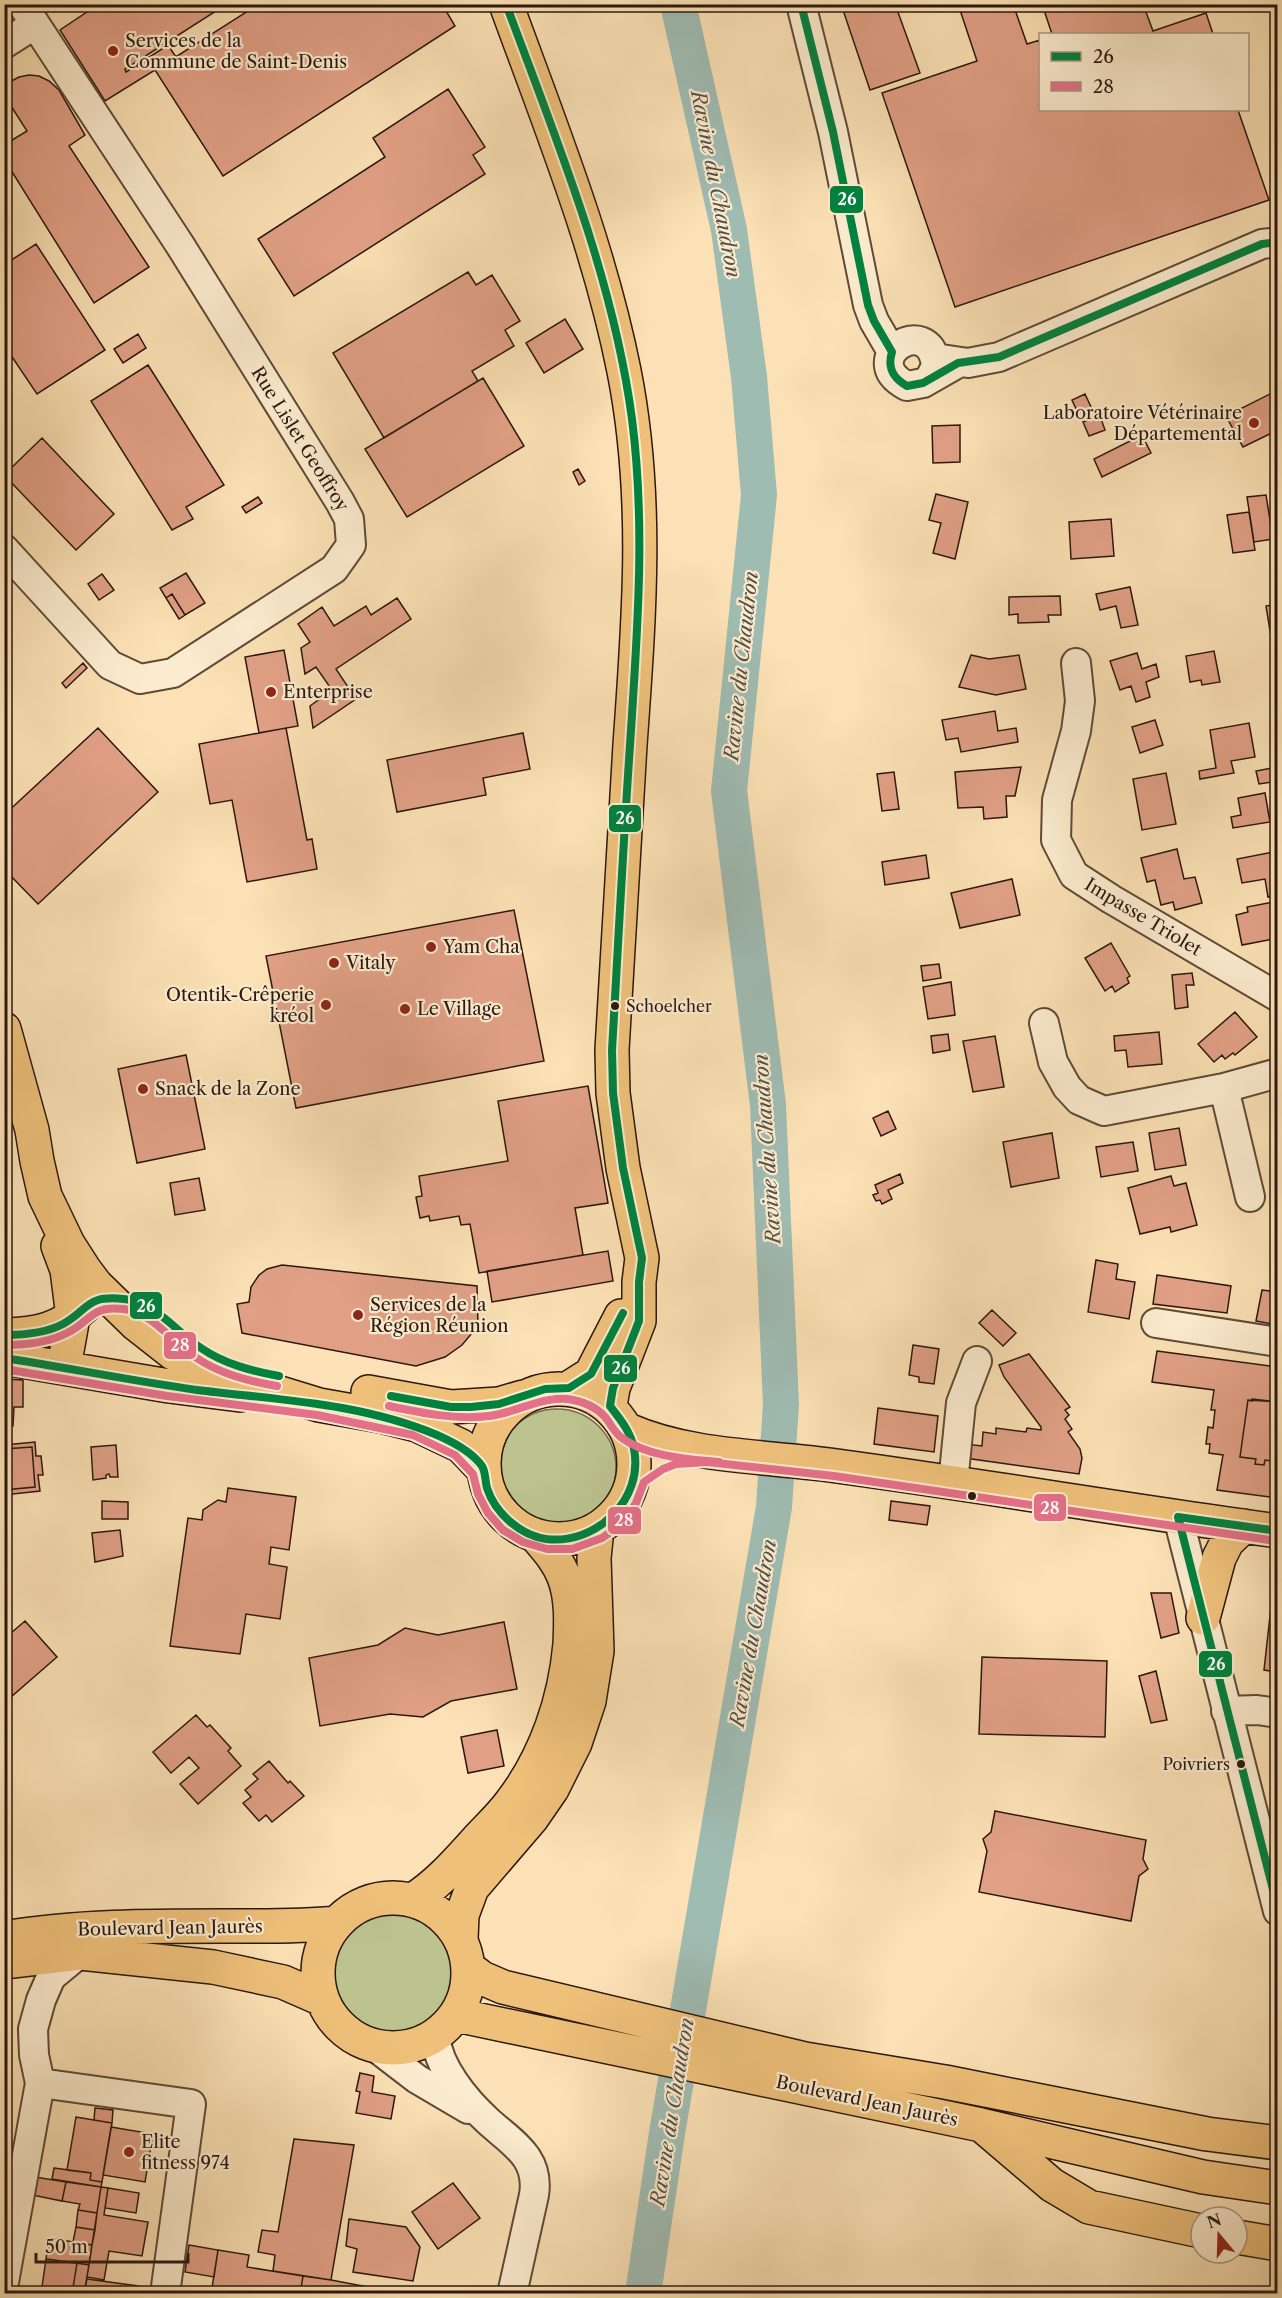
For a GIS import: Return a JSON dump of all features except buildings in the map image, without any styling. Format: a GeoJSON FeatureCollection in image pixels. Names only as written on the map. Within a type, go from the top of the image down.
{"type":"FeatureCollection","features":[{"type":"Feature","properties":{"kind":"main road"},"geometry":{"type":"LineString","coordinates":[[506,4],[570,182],[609,303],[624,373],[635,444],[640,522],[640,591],[612,1050],[613,1093],[623,1168],[642,1258],[639,1282],[639,1322],[613,1388],[619,1418],[635,1452],[635,1475],[627,1498],[613,1518],[597,1529],[570,1539],[548,1539],[536,1536],[510,1522],[497,1507],[487,1489],[483,1469],[487,1440],[501,1416],[523,1397]]}},
{"type":"Feature","properties":{"kind":"main road"},"geometry":{"type":"LineString","coordinates":[[4,1029],[32,1130],[50,1223],[67,1270],[72,1293],[73,1317],[64,1367]]}},
{"type":"Feature","properties":{"kind":"main road"},"geometry":{"type":"LineString","coordinates":[[32,1130],[90,1245],[117,1278],[198,1347],[224,1362],[254,1371],[452,1407],[499,1404],[545,1389],[569,1388],[591,1394],[649,1439],[707,1451],[835,1466],[1278,1531]]}},
{"type":"Feature","properties":{"kind":"main road"},"geometry":{"type":"LineString","coordinates":[[45,1196],[68,1244],[96,1285],[145,1331],[173,1353],[201,1367],[319,1405]]}},
{"type":"Feature","properties":{"kind":"main road"},"geometry":{"type":"LineString","coordinates":[[569,1388],[591,1374],[639,1282]]}},
{"type":"Feature","properties":{"kind":"main road"},"geometry":{"type":"LineString","coordinates":[[4,1335],[30,1335],[60,1326],[88,1303],[111,1298],[130,1299],[154,1311]]}},
{"type":"Feature","properties":{"kind":"main road"},"geometry":{"type":"LineString","coordinates":[[4,1358],[169,1386],[319,1405],[381,1416],[417,1425],[461,1446],[483,1469]]}},
{"type":"Feature","properties":{"kind":"main road"},"geometry":{"type":"LineString","coordinates":[[635,1475],[658,1460],[674,1454],[707,1451]]}},
{"type":"Feature","properties":{"kind":"main road"},"geometry":{"type":"LineString","coordinates":[[1203,1618],[1219,1558],[1227,1542],[1244,1526]]}},
{"type":"Feature","properties":{"kind":"main road"},"geometry":{"type":"LineString","coordinates":[[465,1954],[449,1922],[432,1908],[413,1900],[392,1897],[372,1901],[352,1910],[337,1923],[322,1946],[317,1973],[322,1999],[330,2016],[357,2040],[374,2046],[395,2048],[416,2045],[446,2026],[466,1993],[465,1954],[462,1915],[469,1897],[480,1878],[532,1818],[545,1799],[575,1743],[589,1701],[597,1651],[594,1558],[597,1529]]}},
{"type":"Feature","properties":{"kind":"main road"},"geometry":{"type":"LineString","coordinates":[[413,1900],[444,1877],[512,1801],[531,1773],[545,1744],[558,1708],[567,1669],[571,1630],[570,1600],[565,1578],[557,1562],[536,1536]]}},
{"type":"Feature","properties":{"kind":"main road","name":"Boulevard Jean Jaurès"},"geometry":{"type":"LineString","coordinates":[[4,1938],[53,1930],[223,1926],[295,1928],[337,1923]]}},
{"type":"Feature","properties":{"kind":"main road","name":"Boulevard Jean Jaurès"},"geometry":{"type":"LineString","coordinates":[[4,1962],[80,1953],[213,1967],[283,1982],[322,1999]]}},
{"type":"Feature","properties":{"kind":"main road","name":"Boulevard Jean Jaurès"},"geometry":{"type":"LineString","coordinates":[[465,1954],[482,1978],[503,1987],[981,2125],[1203,2176],[1278,2188]]}},
{"type":"Feature","properties":{"kind":"main road","name":"Boulevard Jean Jaurès"},"geometry":{"type":"LineString","coordinates":[[446,2026],[568,2038],[802,2073],[945,2082],[1207,2134],[1278,2143]]}},
{"type":"Feature","properties":{"kind":"main road"},"geometry":{"type":"LineString","coordinates":[[981,2125],[1052,2185],[1089,2207],[1189,2228]]}},
{"type":"Feature","properties":{"kind":"main road"},"geometry":{"type":"LineString","coordinates":[[1249,2239],[1278,2244]]}},
{"type":"Feature","properties":{"kind":"street"},"geometry":{"type":"LineString","coordinates":[[801,4],[833,132],[868,305],[874,321],[893,342]]}},
{"type":"Feature","properties":{"kind":"street"},"geometry":{"type":"LineString","coordinates":[[4,44],[28,15]]}},
{"type":"Feature","properties":{"kind":"street","name":"Rue Lislet Geoffroy"},"geometry":{"type":"LineString","coordinates":[[4,549],[110,664],[140,680],[173,673],[334,569],[351,544],[349,519],[340,502],[180,245],[28,15]]}},
{"type":"Feature","properties":{"kind":"street"},"geometry":{"type":"LineString","coordinates":[[893,342],[889,366],[894,377],[907,386],[916,386],[941,366],[999,357],[1262,244],[1278,242]]}},
{"type":"Feature","properties":{"kind":"street"},"geometry":{"type":"LineString","coordinates":[[893,342],[914,339],[923,342],[931,349],[941,366]]}},
{"type":"Feature","properties":{"kind":"street","name":"Impasse Triolet"},"geometry":{"type":"LineString","coordinates":[[1076,663],[1080,702],[1076,732],[1057,800],[1056,840],[1074,875],[1278,997]]}},
{"type":"Feature","properties":{"kind":"street"},"geometry":{"type":"LineString","coordinates":[[1044,1023],[1053,1062],[1066,1087],[1079,1100],[1104,1111],[1224,1088],[1278,1073]]}},
{"type":"Feature","properties":{"kind":"street"},"geometry":{"type":"LineString","coordinates":[[1224,1088],[1250,1197]]}},
{"type":"Feature","properties":{"kind":"street"},"geometry":{"type":"LineString","coordinates":[[1155,1323],[1278,1342]]}},
{"type":"Feature","properties":{"kind":"street"},"geometry":{"type":"LineString","coordinates":[[953,1483],[961,1403],[977,1361]]}},
{"type":"Feature","properties":{"kind":"street"},"geometry":{"type":"LineString","coordinates":[[1178,1517],[1278,1911]]}},
{"type":"Feature","properties":{"kind":"street"},"geometry":{"type":"LineString","coordinates":[[1226,1711],[1257,1710],[1278,1713]]}},
{"type":"Feature","properties":{"kind":"street"},"geometry":{"type":"LineString","coordinates":[[4,2282],[40,2083],[34,2055],[33,2029],[41,2000],[51,1977],[80,1953]]}},
{"type":"Feature","properties":{"kind":"street"},"geometry":{"type":"LineString","coordinates":[[446,2026],[436,2051],[442,2065],[485,2119]]}},
{"type":"Feature","properties":{"kind":"street"},"geometry":{"type":"LineString","coordinates":[[374,2046],[417,2079],[485,2119],[522,2150],[529,2161],[535,2177],[534,2194],[513,2294]]}},
{"type":"Feature","properties":{"kind":"street"},"geometry":{"type":"LineString","coordinates":[[40,2083],[191,2104],[165,2294]]}},
{"type":"Feature","properties":{"kind":"green space"},"geometry":{"type":"Polygon","coordinates":[[[557,1409],[580,1413],[599,1426],[612,1445],[616,1468],[612,1491],[599,1510],[580,1523],[557,1527],[534,1523],[515,1510],[502,1491],[498,1468],[502,1445],[515,1426],[534,1413],[557,1409]]]}},
{"type":"Feature","properties":{"kind":"green space"},"geometry":{"type":"Polygon","coordinates":[[[394,1913],[417,1917],[437,1931],[451,1951],[455,1974],[451,1997],[437,2017],[417,2031],[394,2035],[371,2031],[351,2017],[337,1997],[333,1974],[337,1951],[351,1931],[371,1917],[394,1913]]]}},
{"type":"Feature","properties":{"kind":"waterway","name":"Ravine du Chaudron"},"geometry":{"type":"LineString","coordinates":[[643,2294],[667,2133],[774,1507],[781,1405],[768,1105],[729,791],[759,495],[749,377],[729,230],[678,4]]}},
{"type":"Feature","properties":{"kind":"transit line","name":"26"},"geometry":{"type":"LineString","coordinates":[[4,1358],[149,1383],[319,1404],[408,1424],[437,1435],[473,1456],[482,1466],[487,1488],[502,1514],[518,1528],[536,1537],[565,1539],[582,1535],[598,1527],[624,1501],[632,1485],[635,1468],[633,1443],[625,1426],[610,1406],[613,1388],[639,1321],[639,1282],[642,1258],[623,1168],[613,1093],[612,1050],[639,582],[639,501],[636,460],[623,366],[597,260],[563,157],[506,4]]}},
{"type":"Feature","properties":{"kind":"transit line","name":"26"},"geometry":{"type":"LineString","coordinates":[[801,4],[833,132],[868,305],[874,321],[892,352],[890,363],[892,372],[907,386],[923,383],[958,363],[999,357],[1262,244],[1278,242]]}},
{"type":"Feature","properties":{"kind":"transit line","name":"26"},"geometry":{"type":"LineString","coordinates":[[4,1335],[49,1330],[63,1324],[95,1301],[111,1298],[124,1299],[135,1301],[156,1312],[210,1354],[229,1363],[279,1376]]}},
{"type":"Feature","properties":{"kind":"transit line","name":"28"},"geometry":{"type":"LineString","coordinates":[[4,1345],[29,1344],[52,1339],[67,1333],[104,1309],[124,1309],[144,1316],[187,1351],[214,1368],[245,1379],[277,1386]]}},
{"type":"Feature","properties":{"kind":"transit line","name":"26"},"geometry":{"type":"LineString","coordinates":[[391,1396],[451,1407],[471,1407],[499,1404],[545,1389],[569,1388],[591,1374],[623,1313]]}},
{"type":"Feature","properties":{"kind":"transit line","name":"28"},"geometry":{"type":"LineString","coordinates":[[4,1369],[167,1396],[317,1415],[413,1435],[455,1455],[473,1474],[478,1494],[488,1513],[503,1530],[523,1542],[547,1549],[572,1549],[602,1538],[622,1524],[636,1503],[644,1482],[663,1469],[676,1464],[707,1462],[834,1476],[1276,1541]]}},
{"type":"Feature","properties":{"kind":"transit line","name":"28"},"geometry":{"type":"LineString","coordinates":[[389,1406],[439,1415],[476,1417],[499,1414],[552,1400],[573,1400],[597,1410],[620,1436],[632,1444],[669,1456],[719,1462]]}},
{"type":"Feature","properties":{"kind":"transit line","name":"26"},"geometry":{"type":"LineString","coordinates":[[1278,1531],[1178,1517],[1278,1909]]}},
{"type":"Feature","properties":{"kind":"place","name":"Services de la Commune de Saint-Denis"},"geometry":{"type":"Point","coordinates":[113,51]}},
{"type":"Feature","properties":{"kind":"place","name":"Laboratoire Vétérinaire Départemental"},"geometry":{"type":"Point","coordinates":[1254,423]}},
{"type":"Feature","properties":{"kind":"place","name":"Enterprise"},"geometry":{"type":"Point","coordinates":[271,692]}},
{"type":"Feature","properties":{"kind":"place","name":"Yam Cha"},"geometry":{"type":"Point","coordinates":[431,947]}},
{"type":"Feature","properties":{"kind":"place","name":"Vitaly"},"geometry":{"type":"Point","coordinates":[334,963]}},
{"type":"Feature","properties":{"kind":"place","name":"Otentik-Crêperie kréol"},"geometry":{"type":"Point","coordinates":[326,1005]}},
{"type":"Feature","properties":{"kind":"place","name":"Schoelcher"},"geometry":{"type":"Point","coordinates":[615,1006]}},
{"type":"Feature","properties":{"kind":"place","name":"Le Village"},"geometry":{"type":"Point","coordinates":[405,1009]}},
{"type":"Feature","properties":{"kind":"place","name":"Snack de la Zone"},"geometry":{"type":"Point","coordinates":[143,1089]}},
{"type":"Feature","properties":{"kind":"place","name":"Services de la Région Réunion"},"geometry":{"type":"Point","coordinates":[358,1315]}},
{"type":"Feature","properties":{"kind":"place","name":"Poivriers"},"geometry":{"type":"Point","coordinates":[1241,1764]}},
{"type":"Feature","properties":{"kind":"place","name":"Elite fitness 974"},"geometry":{"type":"Point","coordinates":[129,2152]}}]}
